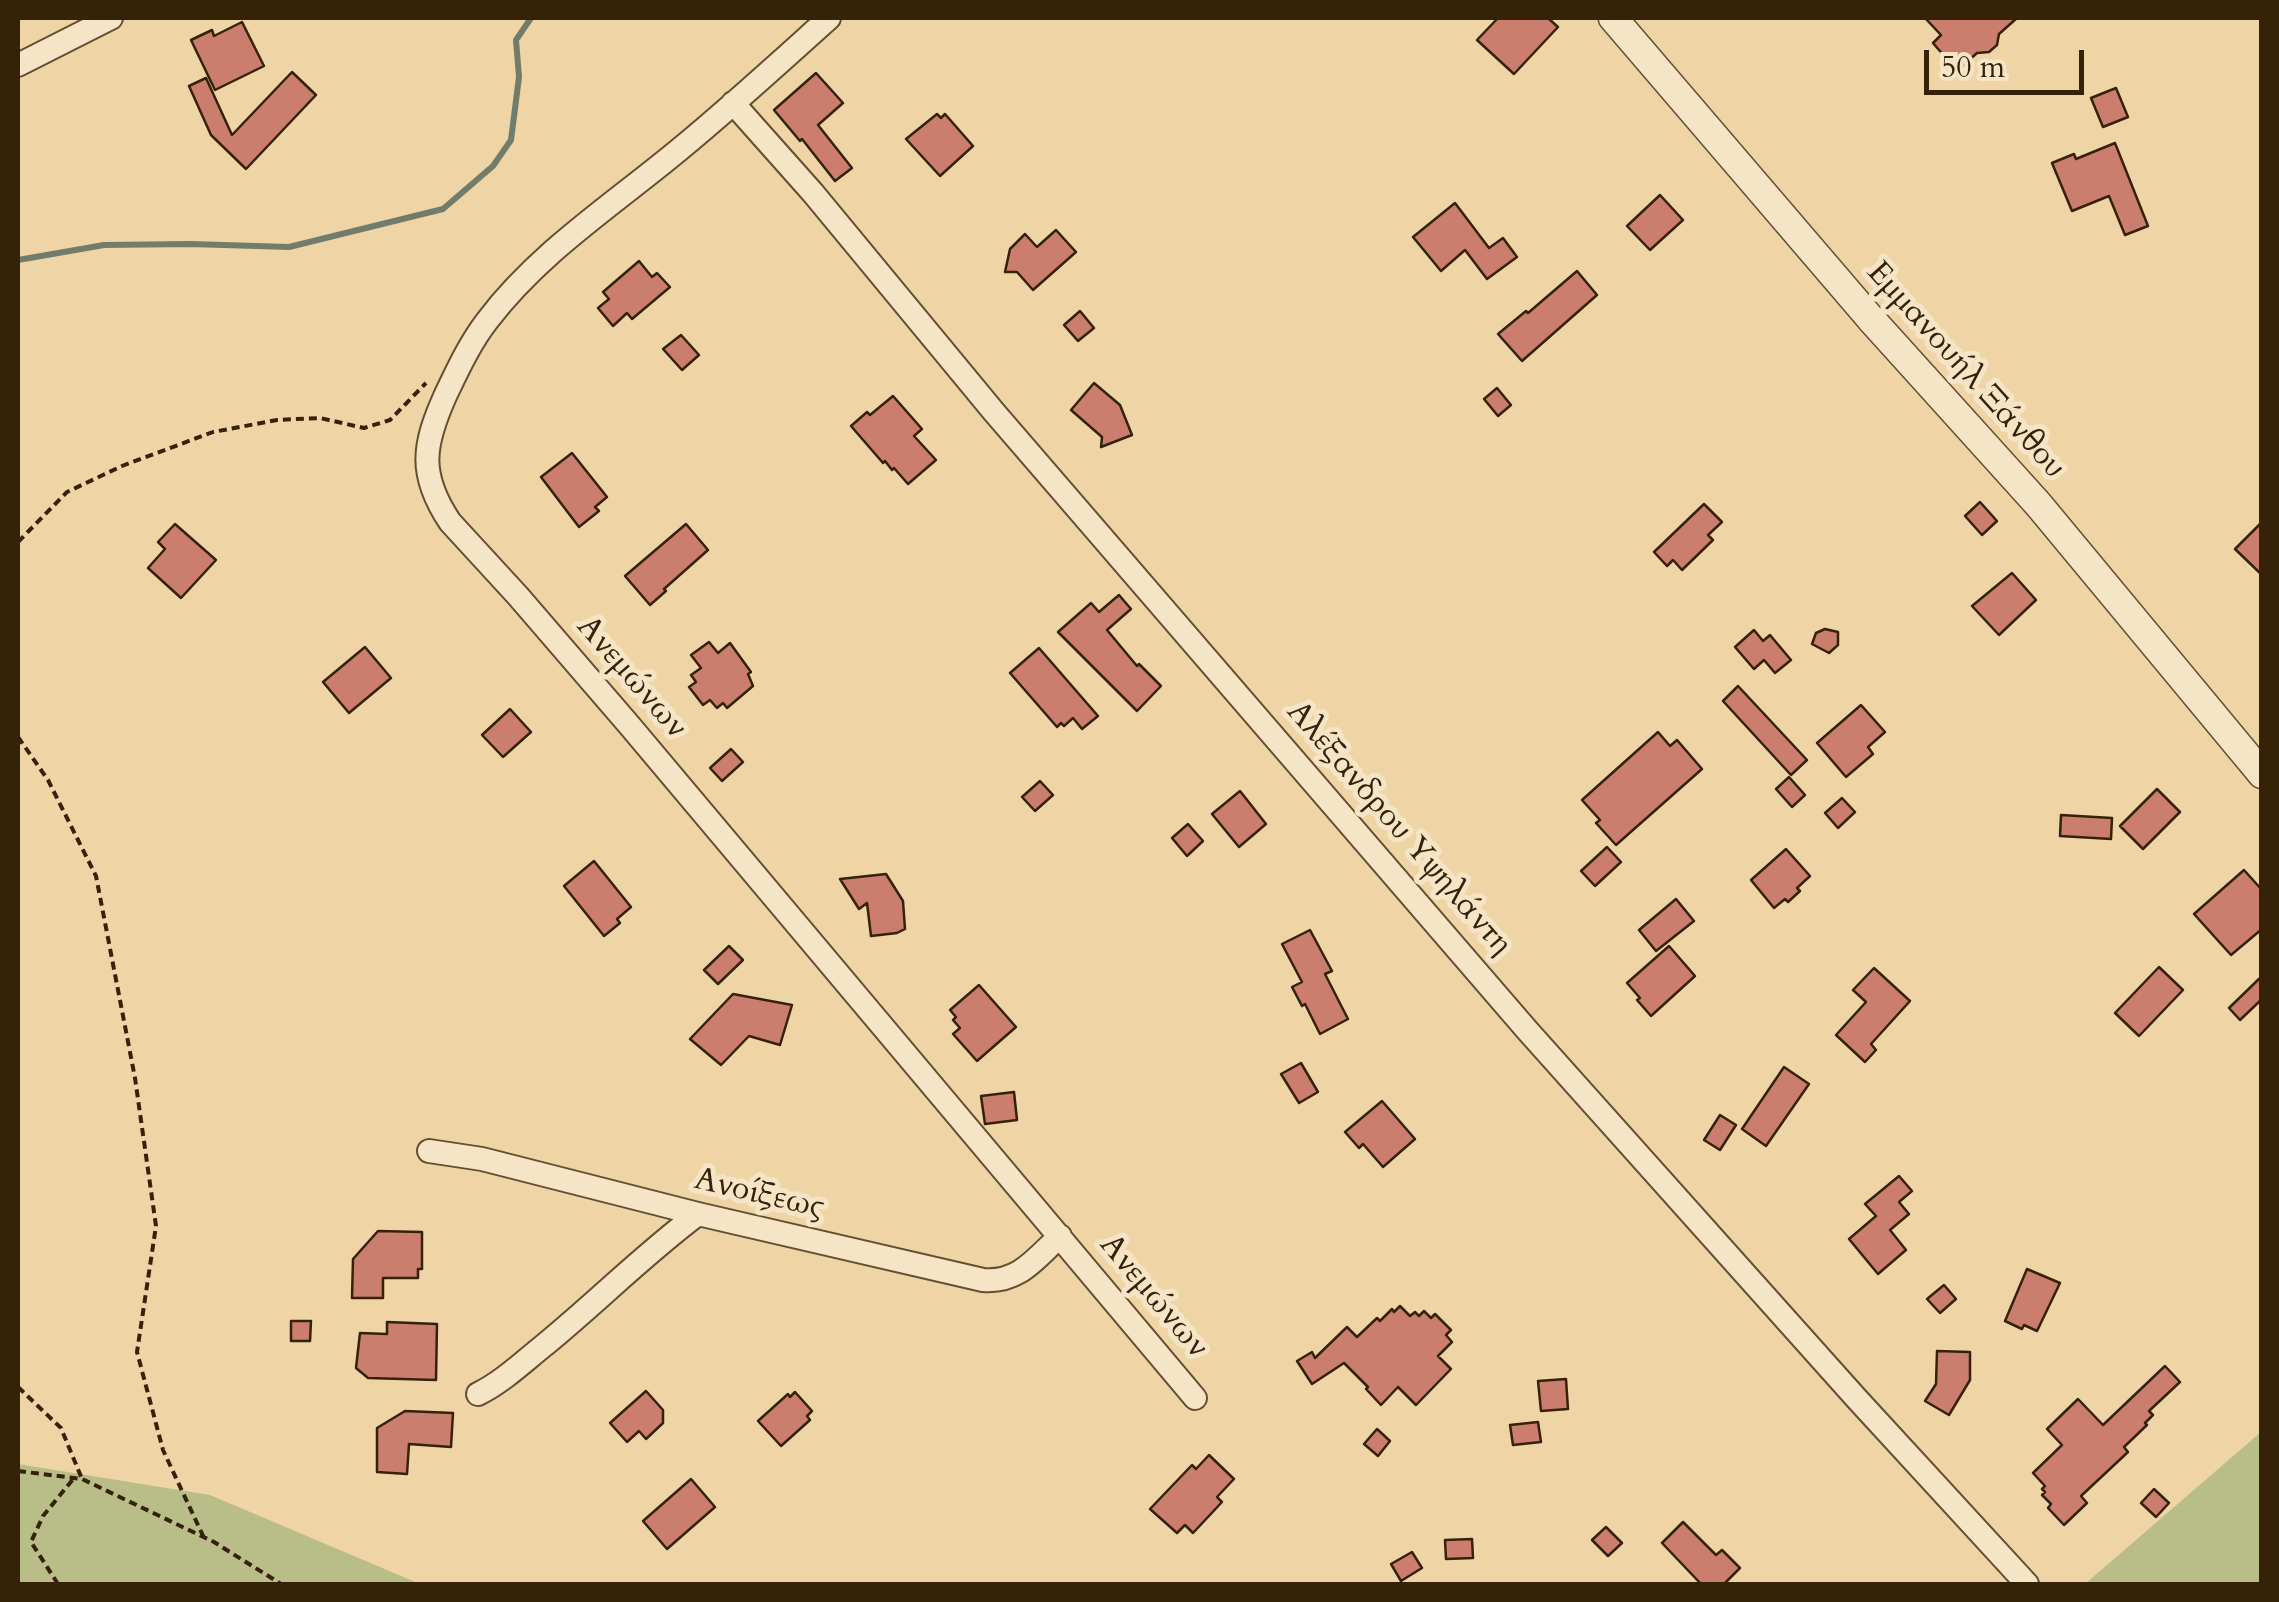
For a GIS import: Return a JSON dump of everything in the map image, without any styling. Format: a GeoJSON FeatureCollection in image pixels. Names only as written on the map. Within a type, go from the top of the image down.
{"type":"FeatureCollection","features":[{"type":"Feature","properties":{"kind":"street"},"geometry":{"type":"LineString","coordinates":[[18,65],[111,18]]}},
{"type":"Feature","properties":{"kind":"street","name":"Ανεμώνων"},"geometry":{"type":"LineString","coordinates":[[829,18],[507,296],[484,325],[440,407],[426,449],[428,477],[450,522],[570,655],[1195,1398]]}},
{"type":"Feature","properties":{"kind":"street","name":"Εμμανουήλ Ξάνθου"},"geometry":{"type":"LineString","coordinates":[[1612,18],[1870,318],[2038,504],[2262,774]]}},
{"type":"Feature","properties":{"kind":"street","name":"Αλέξανδρου Υψηλάντη"},"geometry":{"type":"LineString","coordinates":[[734,103],[994,412],[1527,1030],[2027,1584]]}},
{"type":"Feature","properties":{"kind":"street","name":"Ανοίξεως"},"geometry":{"type":"LineString","coordinates":[[429,1151],[482,1159],[698,1214],[993,1281],[1015,1276],[1060,1236]]}},
{"type":"Feature","properties":{"kind":"street"},"geometry":{"type":"LineString","coordinates":[[478,1394],[496,1385],[660,1242],[698,1214]]}},
{"type":"Feature","properties":{"kind":"path"},"geometry":{"type":"LineString","coordinates":[[18,542],[67,492],[122,466],[213,432],[277,420],[320,418],[364,428],[390,420],[431,375]]}},
{"type":"Feature","properties":{"kind":"path"},"geometry":{"type":"LineString","coordinates":[[18,737],[48,780],[96,876],[135,1078],[156,1226],[137,1352],[162,1450],[204,1538]]}},
{"type":"Feature","properties":{"kind":"path"},"geometry":{"type":"LineString","coordinates":[[18,1387],[61,1428],[82,1479]]}},
{"type":"Feature","properties":{"kind":"path"},"geometry":{"type":"LineString","coordinates":[[18,1470],[82,1479],[204,1538],[280,1584]]}},
{"type":"Feature","properties":{"kind":"path"},"geometry":{"type":"LineString","coordinates":[[58,1584],[31,1542],[43,1516],[74,1478]]}},
{"type":"Feature","properties":{"kind":"green space"},"geometry":{"type":"Polygon","coordinates":[[[2261,1432],[2261,1584],[2085,1584],[2261,1432]]]}},
{"type":"Feature","properties":{"kind":"green space"},"geometry":{"type":"Polygon","coordinates":[[[18,1464],[210,1495],[420,1584],[18,1584],[18,1464]]]}},
{"type":"Feature","properties":{"kind":"building"},"geometry":{"type":"Polygon","coordinates":[[[1498,18],[1548,18],[1558,27],[1514,74],[1477,40],[1498,18]]]}},
{"type":"Feature","properties":{"kind":"building"},"geometry":{"type":"Polygon","coordinates":[[[1925,18],[2017,18],[1999,34],[1997,45],[1989,52],[1977,53],[1957,71],[1933,43],[1941,35],[1925,18]]]}},
{"type":"Feature","properties":{"kind":"building"},"geometry":{"type":"Polygon","coordinates":[[[242,22],[264,66],[215,90],[191,40],[212,30],[214,36],[242,22]]]}},
{"type":"Feature","properties":{"kind":"building"},"geometry":{"type":"Polygon","coordinates":[[[292,72],[316,95],[246,169],[211,135],[189,86],[206,78],[232,135],[292,72]]]}},
{"type":"Feature","properties":{"kind":"building"},"geometry":{"type":"Polygon","coordinates":[[[816,73],[843,103],[818,125],[852,168],[835,181],[774,110],[816,73]]]}},
{"type":"Feature","properties":{"kind":"building"},"geometry":{"type":"Polygon","coordinates":[[[2116,88],[2128,117],[2103,127],[2091,98],[2116,88]]]}},
{"type":"Feature","properties":{"kind":"building"},"geometry":{"type":"Polygon","coordinates":[[[937,114],[941,118],[945,114],[973,146],[940,176],[906,139],[937,114]]]}},
{"type":"Feature","properties":{"kind":"building"},"geometry":{"type":"Polygon","coordinates":[[[2115,143],[2148,226],[2125,235],[2109,196],[2072,211],[2052,163],[2074,154],[2076,159],[2115,143]]]}},
{"type":"Feature","properties":{"kind":"building"},"geometry":{"type":"Polygon","coordinates":[[[1660,195],[1683,220],[1650,250],[1627,226],[1660,195]]]}},
{"type":"Feature","properties":{"kind":"building"},"geometry":{"type":"Polygon","coordinates":[[[1455,203],[1489,248],[1503,238],[1517,257],[1487,279],[1465,250],[1441,271],[1413,237],[1455,203]]]}},
{"type":"Feature","properties":{"kind":"building"},"geometry":{"type":"Polygon","coordinates":[[[1056,230],[1076,252],[1033,290],[1017,272],[1005,272],[1010,249],[1025,234],[1037,247],[1056,230]]]}},
{"type":"Feature","properties":{"kind":"building"},"geometry":{"type":"Polygon","coordinates":[[[639,261],[652,277],[657,273],[670,287],[632,319],[627,313],[613,326],[598,308],[609,299],[603,292],[639,261]]]}},
{"type":"Feature","properties":{"kind":"building"},"geometry":{"type":"Polygon","coordinates":[[[1577,271],[1597,295],[1522,361],[1498,334],[1577,271]]]}},
{"type":"Feature","properties":{"kind":"building"},"geometry":{"type":"Polygon","coordinates":[[[1080,311],[1094,328],[1078,341],[1064,325],[1080,311]]]}},
{"type":"Feature","properties":{"kind":"building"},"geometry":{"type":"Polygon","coordinates":[[[681,335],[699,355],[682,370],[663,349],[681,335]]]}},
{"type":"Feature","properties":{"kind":"building"},"geometry":{"type":"Polygon","coordinates":[[[1094,383],[1120,405],[1132,435],[1101,447],[1102,437],[1071,410],[1094,383]]]}},
{"type":"Feature","properties":{"kind":"building"},"geometry":{"type":"Polygon","coordinates":[[[1497,388],[1511,405],[1498,416],[1484,399],[1497,388]]]}},
{"type":"Feature","properties":{"kind":"building"},"geometry":{"type":"Polygon","coordinates":[[[893,396],[922,429],[914,436],[936,460],[908,484],[894,468],[883,463],[851,426],[893,396]]]}},
{"type":"Feature","properties":{"kind":"building"},"geometry":{"type":"Polygon","coordinates":[[[572,453],[607,497],[595,507],[599,511],[579,527],[541,477],[572,453]]]}},
{"type":"Feature","properties":{"kind":"building"},"geometry":{"type":"Polygon","coordinates":[[[1980,502],[1997,521],[1982,535],[1965,516],[1980,502]]]}},
{"type":"Feature","properties":{"kind":"building"},"geometry":{"type":"Polygon","coordinates":[[[1704,504],[1722,522],[1708,535],[1713,540],[1682,570],[1673,560],[1667,566],[1654,552],[1704,504]]]}},
{"type":"Feature","properties":{"kind":"building"},"geometry":{"type":"Polygon","coordinates":[[[2262,522],[2262,575],[2235,549],[2262,522]]]}},
{"type":"Feature","properties":{"kind":"building"},"geometry":{"type":"Polygon","coordinates":[[[175,524],[216,560],[181,598],[148,568],[165,549],[158,542],[175,524]]]}},
{"type":"Feature","properties":{"kind":"building"},"geometry":{"type":"Polygon","coordinates":[[[686,524],[708,550],[650,605],[625,576],[686,524]]]}},
{"type":"Feature","properties":{"kind":"building"},"geometry":{"type":"Polygon","coordinates":[[[2012,573],[2036,600],[1999,635],[1972,606],[2012,573]]]}},
{"type":"Feature","properties":{"kind":"building"},"geometry":{"type":"Polygon","coordinates":[[[1119,595],[1131,609],[1107,630],[1137,666],[1161,686],[1137,711],[1058,632],[1091,603],[1099,612],[1119,595]]]}},
{"type":"Feature","properties":{"kind":"building"},"geometry":{"type":"Polygon","coordinates":[[[1825,629],[1838,632],[1838,645],[1829,653],[1812,644],[1816,633],[1825,629]]]}},
{"type":"Feature","properties":{"kind":"building"},"geometry":{"type":"Polygon","coordinates":[[[1754,630],[1763,641],[1770,635],[1791,660],[1775,673],[1764,660],[1754,669],[1735,647],[1754,630]]]}},
{"type":"Feature","properties":{"kind":"building"},"geometry":{"type":"Polygon","coordinates":[[[709,642],[718,653],[730,643],[751,672],[748,674],[753,686],[727,708],[723,703],[717,708],[710,700],[703,705],[689,687],[696,682],[691,675],[701,668],[691,655],[709,642]]]}},
{"type":"Feature","properties":{"kind":"building"},"geometry":{"type":"Polygon","coordinates":[[[365,647],[391,678],[349,713],[323,682],[365,647]]]}},
{"type":"Feature","properties":{"kind":"building"},"geometry":{"type":"Polygon","coordinates":[[[1039,648],[1098,716],[1082,729],[1073,718],[1057,727],[1010,673],[1039,648]]]}},
{"type":"Feature","properties":{"kind":"building"},"geometry":{"type":"Polygon","coordinates":[[[1738,686],[1807,760],[1791,775],[1723,701],[1738,686]]]}},
{"type":"Feature","properties":{"kind":"building"},"geometry":{"type":"Polygon","coordinates":[[[1861,705],[1885,732],[1868,747],[1873,754],[1846,777],[1817,743],[1861,705]]]}},
{"type":"Feature","properties":{"kind":"building"},"geometry":{"type":"Polygon","coordinates":[[[510,709],[531,732],[503,757],[482,735],[510,709]]]}},
{"type":"Feature","properties":{"kind":"building"},"geometry":{"type":"Polygon","coordinates":[[[1658,732],[1670,746],[1677,740],[1702,769],[1616,845],[1582,800],[1658,732]]]}},
{"type":"Feature","properties":{"kind":"building"},"geometry":{"type":"Polygon","coordinates":[[[731,749],[743,762],[722,781],[710,768],[731,749]]]}},
{"type":"Feature","properties":{"kind":"building"},"geometry":{"type":"Polygon","coordinates":[[[1789,777],[1805,795],[1792,807],[1776,789],[1789,777]]]}},
{"type":"Feature","properties":{"kind":"building"},"geometry":{"type":"Polygon","coordinates":[[[1040,781],[1053,795],[1035,811],[1022,797],[1040,781]]]}},
{"type":"Feature","properties":{"kind":"building"},"geometry":{"type":"Polygon","coordinates":[[[2157,789],[2180,812],[2143,849],[2120,826],[2157,789]]]}},
{"type":"Feature","properties":{"kind":"building"},"geometry":{"type":"Polygon","coordinates":[[[1240,791],[1266,824],[1239,847],[1212,814],[1240,791]]]}},
{"type":"Feature","properties":{"kind":"building"},"geometry":{"type":"Polygon","coordinates":[[[1842,798],[1855,812],[1838,828],[1825,813],[1842,798]]]}},
{"type":"Feature","properties":{"kind":"building"},"geometry":{"type":"Polygon","coordinates":[[[2061,815],[2112,818],[2111,839],[2060,836],[2061,815]]]}},
{"type":"Feature","properties":{"kind":"building"},"geometry":{"type":"Polygon","coordinates":[[[1188,824],[1203,841],[1187,856],[1172,838],[1188,824]]]}},
{"type":"Feature","properties":{"kind":"building"},"geometry":{"type":"Polygon","coordinates":[[[1607,847],[1621,862],[1595,886],[1581,871],[1607,847]]]}},
{"type":"Feature","properties":{"kind":"building"},"geometry":{"type":"Polygon","coordinates":[[[1786,849],[1810,876],[1788,902],[1785,899],[1774,908],[1751,880],[1786,849]]]}},
{"type":"Feature","properties":{"kind":"building"},"geometry":{"type":"Polygon","coordinates":[[[594,861],[631,907],[604,936],[564,886],[594,861]]]}},
{"type":"Feature","properties":{"kind":"building"},"geometry":{"type":"Polygon","coordinates":[[[2244,870],[2262,890],[2262,929],[2231,955],[2194,914],[2244,870]]]}},
{"type":"Feature","properties":{"kind":"building"},"geometry":{"type":"Polygon","coordinates":[[[886,874],[903,901],[905,929],[871,936],[867,903],[859,909],[840,879],[886,874]]]}},
{"type":"Feature","properties":{"kind":"building"},"geometry":{"type":"Polygon","coordinates":[[[1676,899],[1694,921],[1656,951],[1639,930],[1676,899]]]}},
{"type":"Feature","properties":{"kind":"building"},"geometry":{"type":"Polygon","coordinates":[[[1310,930],[1332,971],[1325,974],[1348,1019],[1320,1034],[1292,987],[1302,982],[1282,944],[1310,930]]]}},
{"type":"Feature","properties":{"kind":"building"},"geometry":{"type":"Polygon","coordinates":[[[729,946],[743,960],[718,984],[704,970],[729,946]]]}},
{"type":"Feature","properties":{"kind":"building"},"geometry":{"type":"Polygon","coordinates":[[[1669,946],[1695,976],[1651,1016],[1627,983],[1669,946]]]}},
{"type":"Feature","properties":{"kind":"building"},"geometry":{"type":"Polygon","coordinates":[[[2159,967],[2183,990],[2139,1036],[2115,1013],[2159,967]]]}},
{"type":"Feature","properties":{"kind":"building"},"geometry":{"type":"Polygon","coordinates":[[[1874,968],[1910,1001],[1871,1044],[1876,1050],[1865,1062],[1836,1035],[1866,1002],[1853,990],[1874,968]]]}},
{"type":"Feature","properties":{"kind":"building"},"geometry":{"type":"Polygon","coordinates":[[[2262,976],[2262,999],[2240,1020],[2229,1008],[2262,976]]]}},
{"type":"Feature","properties":{"kind":"building"},"geometry":{"type":"Polygon","coordinates":[[[979,985],[1016,1027],[977,1061],[953,1034],[960,1028],[950,1010],[979,985]]]}},
{"type":"Feature","properties":{"kind":"building"},"geometry":{"type":"Polygon","coordinates":[[[733,994],[792,1005],[780,1045],[749,1036],[721,1065],[690,1039],[733,994]]]}},
{"type":"Feature","properties":{"kind":"building"},"geometry":{"type":"Polygon","coordinates":[[[1301,1063],[1318,1092],[1299,1103],[1281,1074],[1301,1063]]]}},
{"type":"Feature","properties":{"kind":"building"},"geometry":{"type":"Polygon","coordinates":[[[1784,1067],[1809,1084],[1766,1146],[1742,1129],[1784,1067]]]}},
{"type":"Feature","properties":{"kind":"building"},"geometry":{"type":"Polygon","coordinates":[[[1014,1092],[1017,1120],[985,1124],[981,1096],[1014,1092]]]}},
{"type":"Feature","properties":{"kind":"building"},"geometry":{"type":"Polygon","coordinates":[[[1382,1101],[1415,1139],[1383,1167],[1363,1144],[1359,1148],[1345,1132],[1382,1101]]]}},
{"type":"Feature","properties":{"kind":"building"},"geometry":{"type":"Polygon","coordinates":[[[1720,1115],[1736,1125],[1720,1150],[1704,1140],[1720,1115]]]}},
{"type":"Feature","properties":{"kind":"building"},"geometry":{"type":"Polygon","coordinates":[[[1899,1176],[1912,1191],[1899,1202],[1909,1214],[1890,1230],[1906,1250],[1878,1274],[1849,1239],[1876,1216],[1865,1204],[1899,1176]]]}},
{"type":"Feature","properties":{"kind":"building"},"geometry":{"type":"Polygon","coordinates":[[[378,1231],[422,1232],[422,1269],[418,1269],[418,1278],[383,1278],[383,1298],[352,1298],[353,1259],[378,1231]]]}},
{"type":"Feature","properties":{"kind":"building"},"geometry":{"type":"Polygon","coordinates":[[[2027,1269],[2060,1283],[2037,1331],[2005,1321],[2027,1269]]]}},
{"type":"Feature","properties":{"kind":"building"},"geometry":{"type":"Polygon","coordinates":[[[1944,1285],[1956,1299],[1940,1313],[1927,1299],[1944,1285]]]}},
{"type":"Feature","properties":{"kind":"building"},"geometry":{"type":"Polygon","coordinates":[[[1400,1306],[1410,1316],[1415,1312],[1419,1316],[1424,1311],[1431,1318],[1435,1314],[1451,1330],[1446,1335],[1452,1342],[1438,1356],[1451,1369],[1416,1405],[1398,1387],[1381,1405],[1344,1363],[1312,1384],[1297,1361],[1312,1352],[1315,1358],[1347,1327],[1357,1337],[1377,1318],[1380,1321],[1400,1306]]]}},
{"type":"Feature","properties":{"kind":"building"},"geometry":{"type":"Polygon","coordinates":[[[291,1321],[311,1321],[310,1341],[291,1341],[291,1321]]]}},
{"type":"Feature","properties":{"kind":"building"},"geometry":{"type":"Polygon","coordinates":[[[387,1322],[437,1324],[436,1380],[368,1378],[356,1368],[360,1333],[387,1334],[387,1322]]]}},
{"type":"Feature","properties":{"kind":"building"},"geometry":{"type":"Polygon","coordinates":[[[1937,1351],[1970,1352],[1970,1380],[1949,1415],[1925,1401],[1936,1384],[1937,1351]]]}},
{"type":"Feature","properties":{"kind":"building"},"geometry":{"type":"Polygon","coordinates":[[[2165,1366],[2180,1382],[2149,1411],[2153,1415],[2147,1425],[2124,1447],[2128,1452],[2081,1496],[2087,1503],[2064,1525],[2048,1508],[2051,1504],[2042,1495],[2045,1486],[2033,1473],[2062,1445],[2047,1429],[2078,1399],[2103,1425],[2165,1366]]]}},
{"type":"Feature","properties":{"kind":"building"},"geometry":{"type":"Polygon","coordinates":[[[1566,1379],[1568,1409],[1541,1411],[1538,1381],[1566,1379]]]}},
{"type":"Feature","properties":{"kind":"building"},"geometry":{"type":"Polygon","coordinates":[[[646,1391],[663,1410],[663,1423],[646,1439],[639,1431],[627,1442],[610,1423],[646,1391]]]}},
{"type":"Feature","properties":{"kind":"building"},"geometry":{"type":"Polygon","coordinates":[[[795,1392],[812,1411],[807,1416],[810,1420],[781,1446],[758,1421],[795,1392]]]}},
{"type":"Feature","properties":{"kind":"building"},"geometry":{"type":"Polygon","coordinates":[[[405,1411],[453,1413],[451,1447],[409,1444],[407,1474],[377,1472],[377,1428],[405,1411]]]}},
{"type":"Feature","properties":{"kind":"building"},"geometry":{"type":"Polygon","coordinates":[[[1538,1422],[1541,1442],[1513,1445],[1510,1425],[1538,1422]]]}},
{"type":"Feature","properties":{"kind":"building"},"geometry":{"type":"Polygon","coordinates":[[[1377,1429],[1390,1441],[1378,1456],[1364,1444],[1377,1429]]]}},
{"type":"Feature","properties":{"kind":"building"},"geometry":{"type":"Polygon","coordinates":[[[1209,1455],[1234,1479],[1217,1497],[1222,1502],[1193,1533],[1185,1525],[1177,1533],[1150,1509],[1192,1465],[1196,1469],[1209,1455]]]}},
{"type":"Feature","properties":{"kind":"building"},"geometry":{"type":"Polygon","coordinates":[[[691,1479],[715,1507],[667,1549],[643,1521],[691,1479]]]}},
{"type":"Feature","properties":{"kind":"building"},"geometry":{"type":"Polygon","coordinates":[[[2154,1489],[2169,1503],[2156,1517],[2141,1503],[2154,1489]]]}},
{"type":"Feature","properties":{"kind":"building"},"geometry":{"type":"Polygon","coordinates":[[[1683,1522],[1716,1555],[1722,1550],[1740,1568],[1724,1584],[1701,1584],[1662,1543],[1683,1522]]]}},
{"type":"Feature","properties":{"kind":"building"},"geometry":{"type":"Polygon","coordinates":[[[1606,1527],[1622,1543],[1608,1556],[1592,1540],[1606,1527]]]}},
{"type":"Feature","properties":{"kind":"building"},"geometry":{"type":"Polygon","coordinates":[[[1472,1539],[1473,1558],[1446,1559],[1445,1540],[1472,1539]]]}},
{"type":"Feature","properties":{"kind":"building"},"geometry":{"type":"Polygon","coordinates":[[[1412,1552],[1422,1568],[1401,1581],[1391,1564],[1412,1552]]]}},
{"type":"Feature","properties":{"kind":"waterway"},"geometry":{"type":"LineString","coordinates":[[18,260],[104,245],[289,247],[443,209],[493,166],[511,140],[519,77],[516,40],[531,18]]}}]}
